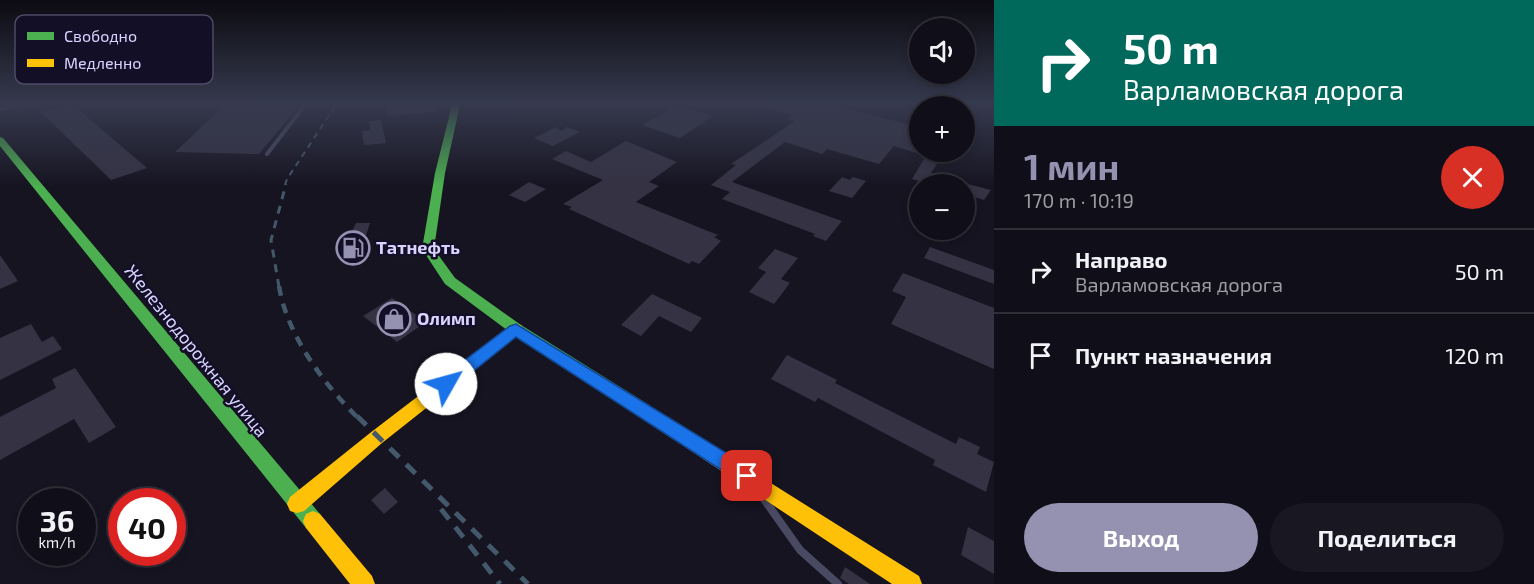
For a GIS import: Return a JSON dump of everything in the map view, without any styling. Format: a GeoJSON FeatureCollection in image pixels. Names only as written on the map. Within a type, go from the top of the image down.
{"type":"FeatureCollection","features":[{"type":"Feature","properties":{"kind":"street"},"geometry":{"type":"LineString","coordinates":[[450,132],[440,173],[428,249],[450,281],[516,329],[911,584]]}},
{"type":"Feature","properties":{"kind":"street","name":"Железнодорожная улица"},"geometry":{"type":"LineString","coordinates":[[0,140],[364,584]]}},
{"type":"Feature","properties":{"kind":"street"},"geometry":{"type":"LineString","coordinates":[[297,504],[376,438],[516,329]]}},
{"type":"Feature","properties":{"kind":"lane"},"geometry":{"type":"LineString","coordinates":[[267,154],[284,132]]}},
{"type":"Feature","properties":{"kind":"lane"},"geometry":{"type":"LineString","coordinates":[[747,476],[800,550],[838,584]]}},
{"type":"Feature","properties":{"kind":"building"},"geometry":{"type":"Polygon","coordinates":[[[62,132],[105,132],[147,168],[111,180],[62,132]]]}},
{"type":"Feature","properties":{"kind":"building"},"geometry":{"type":"Polygon","coordinates":[[[196,132],[277,132],[259,154],[175,152],[196,132]]]}},
{"type":"Feature","properties":{"kind":"building"},"geometry":{"type":"Polygon","coordinates":[[[362,132],[384,132],[386,143],[364,145],[362,132]]]}},
{"type":"Feature","properties":{"kind":"building"},"geometry":{"type":"Polygon","coordinates":[[[545,132],[580,132],[553,146],[534,138],[545,132]]]}},
{"type":"Feature","properties":{"kind":"building"},"geometry":{"type":"Polygon","coordinates":[[[663,132],[689,132],[680,138],[663,132]]]}},
{"type":"Feature","properties":{"kind":"building"},"geometry":{"type":"Polygon","coordinates":[[[778,132],[909,132],[909,151],[894,146],[879,164],[827,149],[822,154],[785,142],[732,182],[842,221],[826,241],[813,236],[815,234],[722,199],[730,192],[711,185],[736,165],[731,164],[778,132]]]}},
{"type":"Feature","properties":{"kind":"building"},"geometry":{"type":"Polygon","coordinates":[[[626,141],[677,162],[649,182],[659,186],[636,202],[718,235],[714,237],[721,241],[699,264],[692,261],[689,264],[569,209],[572,207],[563,204],[603,180],[552,159],[566,151],[591,162],[626,141]]]}},
{"type":"Feature","properties":{"kind":"building"},"geometry":{"type":"Polygon","coordinates":[[[922,162],[938,162],[931,173],[934,174],[915,174],[922,162]]]}},
{"type":"Feature","properties":{"kind":"building"},"geometry":{"type":"Polygon","coordinates":[[[842,177],[850,180],[853,177],[866,181],[852,198],[829,191],[842,177]]]}},
{"type":"Feature","properties":{"kind":"building"},"geometry":{"type":"Polygon","coordinates":[[[529,182],[546,189],[525,202],[509,195],[529,182]]]}},
{"type":"Feature","properties":{"kind":"building"},"geometry":{"type":"Polygon","coordinates":[[[975,186],[991,190],[984,200],[975,197],[975,186]]]}},
{"type":"Feature","properties":{"kind":"building"},"geometry":{"type":"Polygon","coordinates":[[[356,223],[370,223],[360,254],[342,253],[356,223]]]}},
{"type":"Feature","properties":{"kind":"building"},"geometry":{"type":"Polygon","coordinates":[[[930,247],[994,270],[994,284],[924,258],[930,247]]]}},
{"type":"Feature","properties":{"kind":"building"},"geometry":{"type":"Polygon","coordinates":[[[775,249],[798,258],[781,279],[790,283],[774,304],[749,292],[766,272],[758,268],[775,249]]]}},
{"type":"Feature","properties":{"kind":"building"},"geometry":{"type":"Polygon","coordinates":[[[0,255],[18,281],[0,289],[0,255]]]}},
{"type":"Feature","properties":{"kind":"building"},"geometry":{"type":"Polygon","coordinates":[[[903,273],[994,308],[994,369],[891,324],[906,297],[892,291],[903,273]]]}},
{"type":"Feature","properties":{"kind":"building"},"geometry":{"type":"Polygon","coordinates":[[[652,294],[702,318],[691,332],[659,316],[641,336],[621,325],[652,294]]]}},
{"type":"Feature","properties":{"kind":"building","name":"Олимп"},"geometry":{"type":"Polygon","coordinates":[[[392,298],[426,322],[397,342],[363,316],[392,298]]]}},
{"type":"Feature","properties":{"kind":"building"},"geometry":{"type":"Polygon","coordinates":[[[31,324],[42,342],[53,336],[62,349],[0,380],[0,338],[31,324]]]}},
{"type":"Feature","properties":{"kind":"building"},"geometry":{"type":"Polygon","coordinates":[[[787,355],[837,380],[835,383],[956,444],[959,437],[980,447],[977,454],[994,462],[986,492],[933,465],[935,460],[818,398],[815,402],[771,379],[787,355]]]}},
{"type":"Feature","properties":{"kind":"building"},"geometry":{"type":"Polygon","coordinates":[[[75,368],[116,427],[89,443],[74,419],[0,460],[0,417],[56,388],[52,379],[75,368]]]}},
{"type":"Feature","properties":{"kind":"building"},"geometry":{"type":"Polygon","coordinates":[[[385,488],[398,502],[384,514],[371,500],[385,488]]]}},
{"type":"Feature","properties":{"kind":"building"},"geometry":{"type":"Polygon","coordinates":[[[968,527],[994,541],[994,574],[961,555],[968,527]]]}},
{"type":"Feature","properties":{"kind":"building"},"geometry":{"type":"Polygon","coordinates":[[[845,567],[870,584],[849,584],[840,578],[845,567]]]}},
{"type":"Feature","properties":{"kind":"railway"},"geometry":{"type":"LineString","coordinates":[[285,185],[318,132]]}},
{"type":"Feature","properties":{"kind":"railway"},"geometry":{"type":"LineString","coordinates":[[279,287],[271,240],[286,184]]}},
{"type":"Feature","properties":{"kind":"railway"},"geometry":{"type":"LineString","coordinates":[[279,286],[290,322],[308,357],[332,390],[358,418]]}},
{"type":"Feature","properties":{"kind":"railway"},"geometry":{"type":"LineString","coordinates":[[357,416],[528,584]]}},
{"type":"Feature","properties":{"kind":"railway"},"geometry":{"type":"LineString","coordinates":[[441,509],[500,584]]}},
{"type":"Feature","properties":{"kind":"traffic: fast"},"geometry":{"type":"LineString","coordinates":[[450,132],[440,173],[428,249],[450,281],[516,329],[643,410]]}},
{"type":"Feature","properties":{"kind":"traffic: fast"},"geometry":{"type":"LineString","coordinates":[[0,140],[313,521]]}},
{"type":"Feature","properties":{"kind":"traffic: slow"},"geometry":{"type":"LineString","coordinates":[[297,504],[376,438],[516,329]]}},
{"type":"Feature","properties":{"kind":"traffic: slow"},"geometry":{"type":"LineString","coordinates":[[643,410],[911,584]]}},
{"type":"Feature","properties":{"kind":"traffic: slow"},"geometry":{"type":"LineString","coordinates":[[313,521],[364,584]]}},
{"type":"Feature","properties":{"kind":"place","name":"Татнефть"},"geometry":{"type":"Point","coordinates":[353,248]}},
{"type":"Feature","properties":{"kind":"place","name":"Олимп"},"geometry":{"type":"Point","coordinates":[394,319]}},
{"type":"Feature","properties":{"kind":"route"},"geometry":{"type":"LineString","coordinates":[[446,384],[516,329],[747,476]]}}]}
